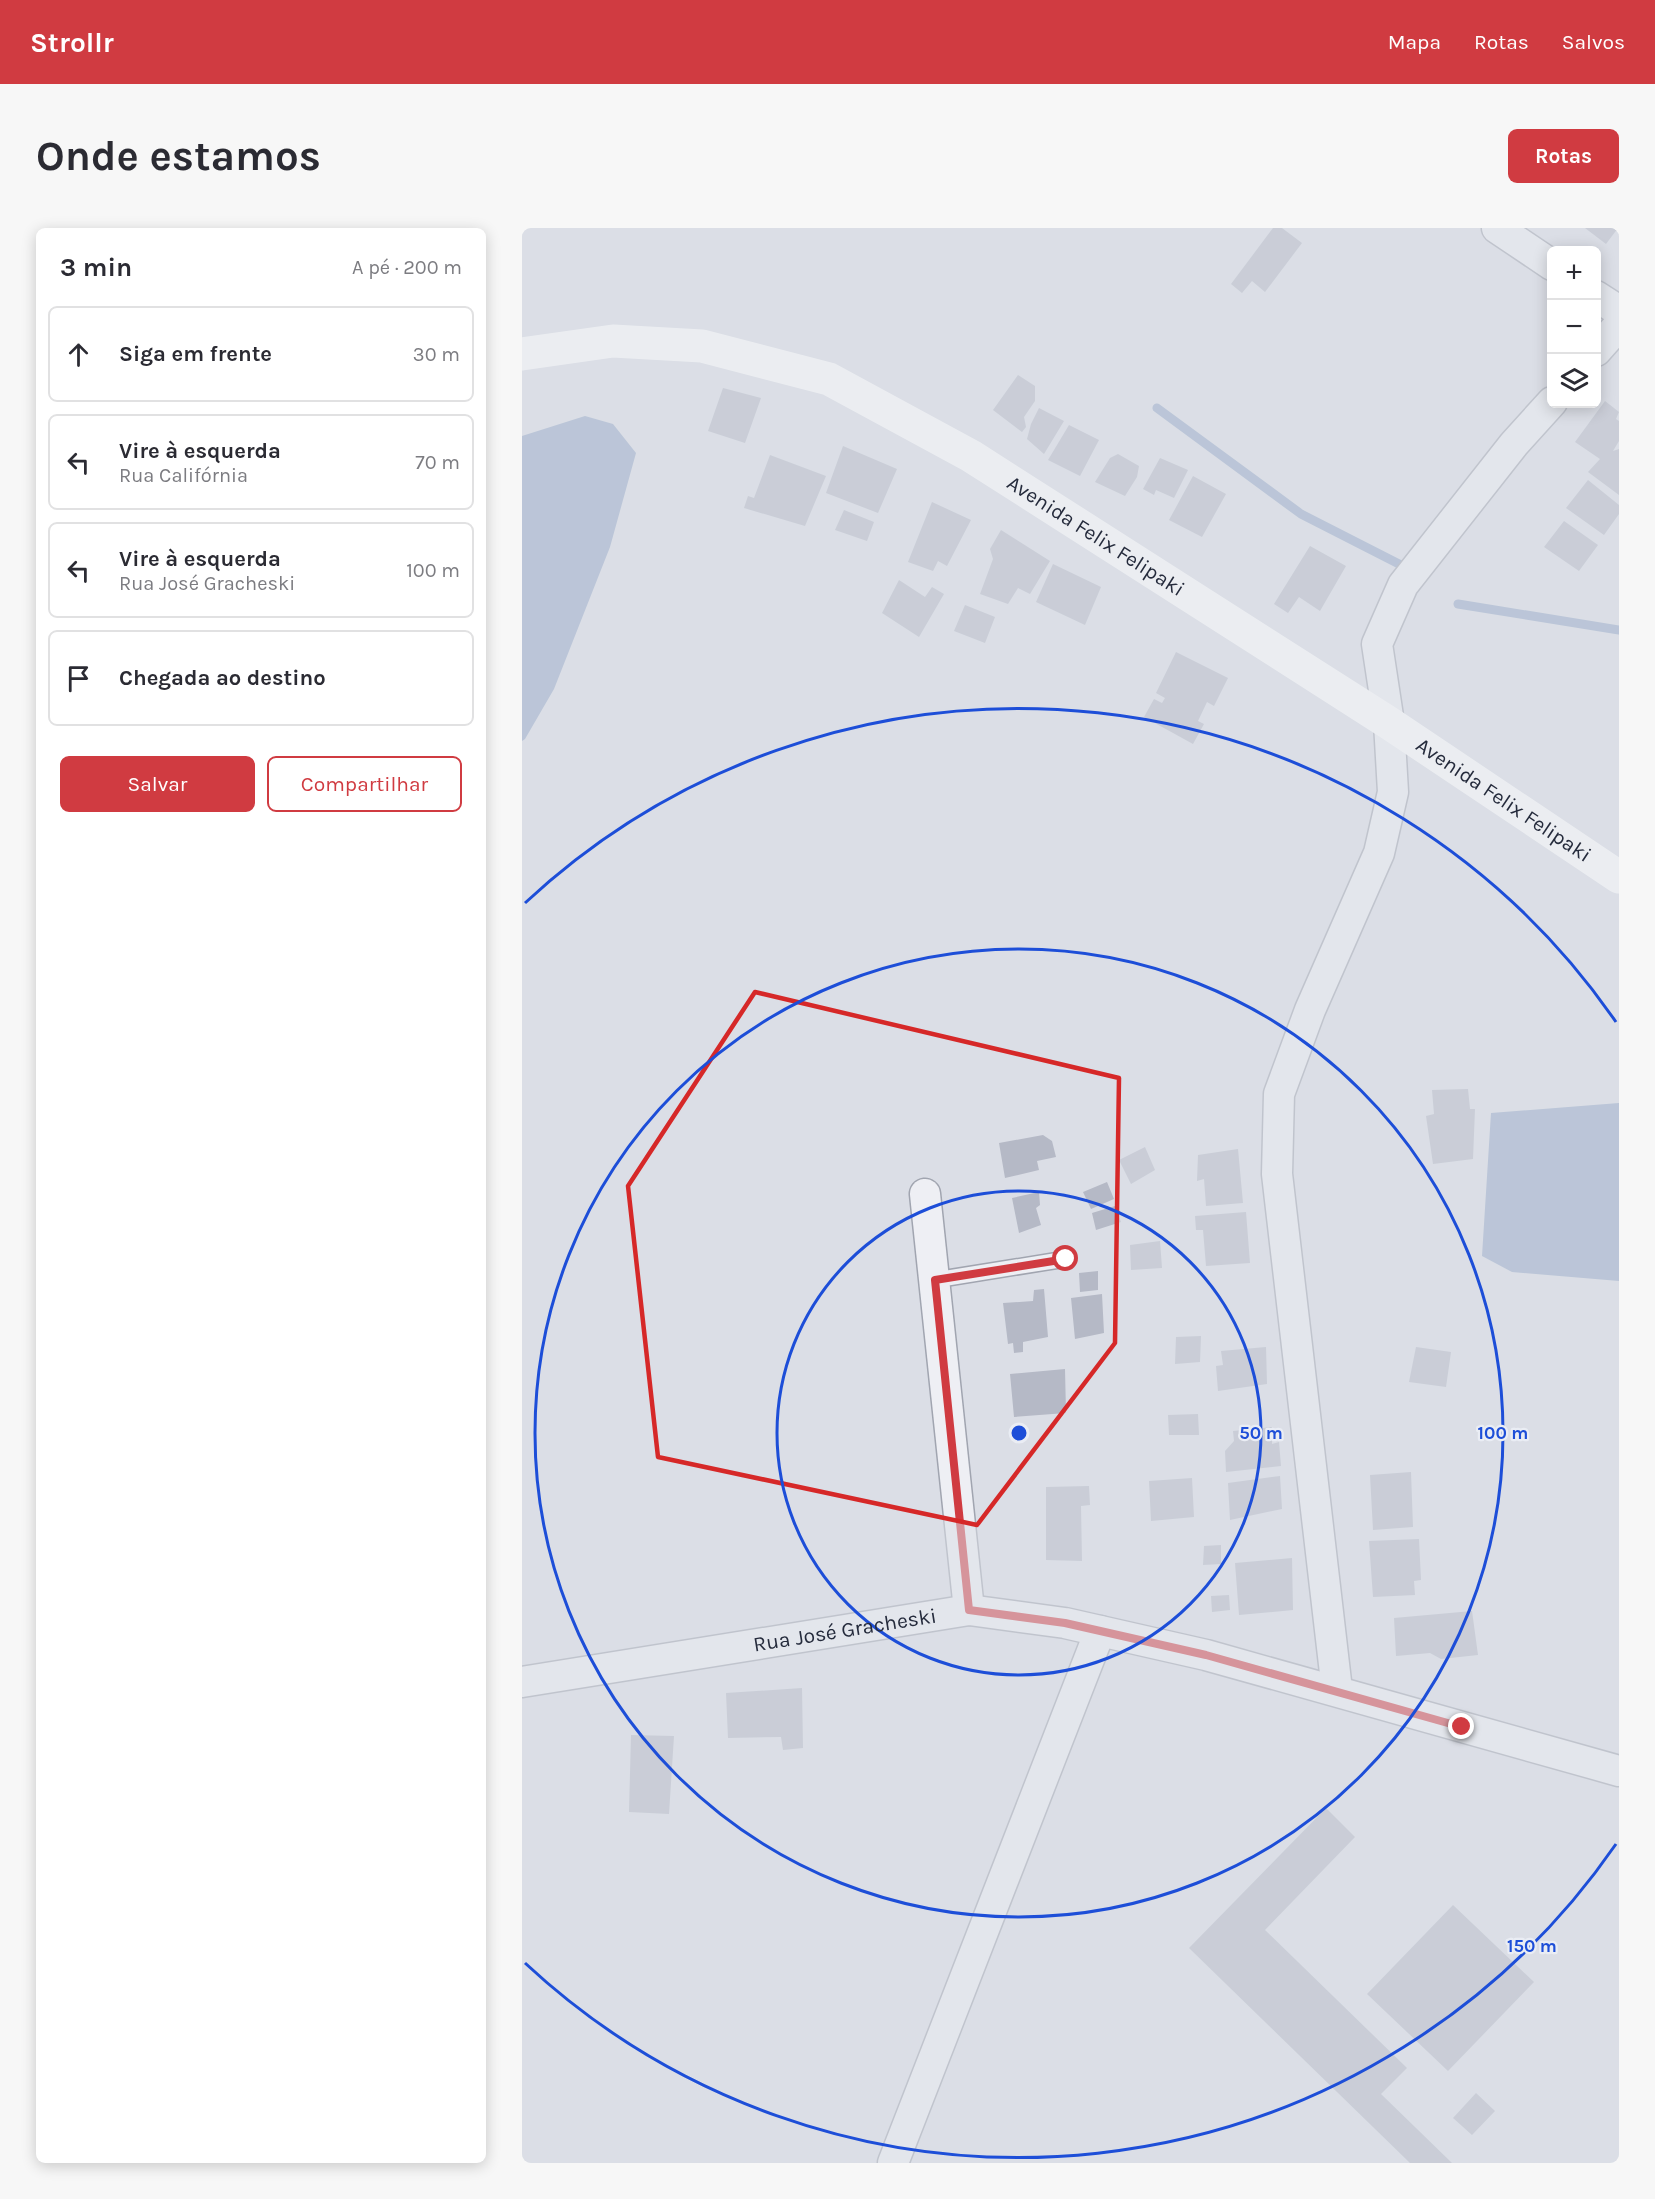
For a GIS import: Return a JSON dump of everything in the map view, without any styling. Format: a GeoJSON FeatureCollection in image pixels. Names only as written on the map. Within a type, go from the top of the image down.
{"type":"FeatureCollection","features":[{"type":"Feature","properties":{"kind":"street"},"geometry":{"type":"LineString","coordinates":[[1497,228],[1547,262]]}},
{"type":"Feature","properties":{"kind":"street"},"geometry":{"type":"LineString","coordinates":[[1601,299],[1619,311]]}},
{"type":"Feature","properties":{"kind":"street"},"geometry":{"type":"LineString","coordinates":[[1601,345],[1619,325]]}},
{"type":"Feature","properties":{"kind":"street","name":"Avenida Felix Felipaki"},"geometry":{"type":"LineString","coordinates":[[522,354],[613,341],[702,346],[830,379],[971,456],[1389,723],[1619,877]]}},
{"type":"Feature","properties":{"kind":"street"},"geometry":{"type":"LineString","coordinates":[[1337,1690],[1277,1174],[1280,1094],[1310,1010],[1379,853],[1393,792],[1389,723],[1377,644],[1403,585],[1514,444],[1547,407]]}},
{"type":"Feature","properties":{"kind":"street"},"geometry":{"type":"LineString","coordinates":[[925,1194],[969,1610]]}},
{"type":"Feature","properties":{"kind":"street","name":"Rua José Gracheski"},"geometry":{"type":"LineString","coordinates":[[522,1682],[969,1610],[1065,1623],[1206,1655],[1337,1690],[1619,1772]]}},
{"type":"Feature","properties":{"kind":"street"},"geometry":{"type":"LineString","coordinates":[[893,2163],[1101,1631]]}},
{"type":"Feature","properties":{"kind":"lane"},"geometry":{"type":"LineString","coordinates":[[935,1280],[1066,1259]]}},
{"type":"Feature","properties":{"kind":"highlighted area"},"geometry":{"type":"Polygon","coordinates":[[[755,992],[1119,1078],[1115,1343],[977,1525],[658,1457],[628,1186],[755,992]]]}},
{"type":"Feature","properties":{"kind":"water"},"geometry":{"type":"Polygon","coordinates":[[[585,416],[613,424],[636,453],[610,547],[554,689],[522,741],[522,436],[585,416]]]}},
{"type":"Feature","properties":{"kind":"water"},"geometry":{"type":"Polygon","coordinates":[[[1619,1103],[1619,1281],[1512,1272],[1482,1256],[1491,1113],[1619,1103]]]}},
{"type":"Feature","properties":{"kind":"building"},"geometry":{"type":"Polygon","coordinates":[[[1273,228],[1282,228],[1302,243],[1265,292],[1252,281],[1242,293],[1231,284],[1273,228]]]}},
{"type":"Feature","properties":{"kind":"building"},"geometry":{"type":"Polygon","coordinates":[[[1585,228],[1618,228],[1606,244],[1585,228]]]}},
{"type":"Feature","properties":{"kind":"building"},"geometry":{"type":"Polygon","coordinates":[[[1018,375],[1035,386],[1035,401],[1024,417],[1026,427],[1022,432],[993,410],[1018,375]]]}},
{"type":"Feature","properties":{"kind":"building"},"geometry":{"type":"Polygon","coordinates":[[[723,388],[761,398],[745,443],[708,431],[723,388]]]}},
{"type":"Feature","properties":{"kind":"building"},"geometry":{"type":"Polygon","coordinates":[[[1605,401],[1619,412],[1616,419],[1619,421],[1619,441],[1613,451],[1619,449],[1619,495],[1588,472],[1600,459],[1575,442],[1605,401]]]}},
{"type":"Feature","properties":{"kind":"building"},"geometry":{"type":"Polygon","coordinates":[[[1039,408],[1064,421],[1044,454],[1027,439],[1039,408]]]}},
{"type":"Feature","properties":{"kind":"building"},"geometry":{"type":"Polygon","coordinates":[[[1069,425],[1099,440],[1080,476],[1048,460],[1069,425]]]}},
{"type":"Feature","properties":{"kind":"building"},"geometry":{"type":"Polygon","coordinates":[[[843,446],[897,469],[878,513],[826,493],[843,446]]]}},
{"type":"Feature","properties":{"kind":"building"},"geometry":{"type":"Polygon","coordinates":[[[1118,454],[1139,466],[1137,477],[1125,496],[1095,482],[1110,458],[1118,454]]]}},
{"type":"Feature","properties":{"kind":"building"},"geometry":{"type":"Polygon","coordinates":[[[770,455],[826,476],[805,526],[744,508],[748,496],[754,498],[770,455]]]}},
{"type":"Feature","properties":{"kind":"building"},"geometry":{"type":"Polygon","coordinates":[[[1160,458],[1188,470],[1174,498],[1156,490],[1154,495],[1143,489],[1160,458]]]}},
{"type":"Feature","properties":{"kind":"building"},"geometry":{"type":"Polygon","coordinates":[[[1193,476],[1226,494],[1202,537],[1169,520],[1193,476]]]}},
{"type":"Feature","properties":{"kind":"building"},"geometry":{"type":"Polygon","coordinates":[[[1588,480],[1619,505],[1619,514],[1604,535],[1566,508],[1588,480]]]}},
{"type":"Feature","properties":{"kind":"building"},"geometry":{"type":"Polygon","coordinates":[[[932,502],[971,520],[947,566],[938,561],[933,571],[908,562],[932,502]]]}},
{"type":"Feature","properties":{"kind":"building"},"geometry":{"type":"Polygon","coordinates":[[[844,510],[874,522],[867,541],[835,530],[844,510]]]}},
{"type":"Feature","properties":{"kind":"building"},"geometry":{"type":"Polygon","coordinates":[[[1564,521],[1598,545],[1579,571],[1544,547],[1564,521]]]}},
{"type":"Feature","properties":{"kind":"building"},"geometry":{"type":"Polygon","coordinates":[[[1001,530],[1050,561],[1030,594],[1018,588],[1008,604],[980,594],[993,559],[990,549],[1001,530]]]}},
{"type":"Feature","properties":{"kind":"building"},"geometry":{"type":"Polygon","coordinates":[[[1310,546],[1346,566],[1320,611],[1299,597],[1288,613],[1274,604],[1310,546]]]}},
{"type":"Feature","properties":{"kind":"building"},"geometry":{"type":"Polygon","coordinates":[[[1053,564],[1101,587],[1085,625],[1036,602],[1053,564]]]}},
{"type":"Feature","properties":{"kind":"building"},"geometry":{"type":"Polygon","coordinates":[[[899,580],[925,597],[932,587],[944,594],[919,637],[882,613],[899,580]]]}},
{"type":"Feature","properties":{"kind":"building"},"geometry":{"type":"Polygon","coordinates":[[[965,605],[995,617],[985,643],[954,631],[965,605]]]}},
{"type":"Feature","properties":{"kind":"building"},"geometry":{"type":"Polygon","coordinates":[[[1176,652],[1228,678],[1214,706],[1207,702],[1198,721],[1204,724],[1193,744],[1144,717],[1154,699],[1162,703],[1165,698],[1156,693],[1176,652]]]}},
{"type":"Feature","properties":{"kind":"building"},"geometry":{"type":"Polygon","coordinates":[[[1468,1089],[1470,1109],[1475,1109],[1473,1159],[1433,1164],[1426,1116],[1434,1114],[1432,1090],[1468,1089]]]}},
{"type":"Feature","properties":{"kind":"building"},"geometry":{"type":"Polygon","coordinates":[[[1043,1135],[1052,1141],[1056,1157],[1037,1161],[1039,1170],[1005,1178],[999,1143],[1043,1135]]]}},
{"type":"Feature","properties":{"kind":"building"},"geometry":{"type":"Polygon","coordinates":[[[1145,1147],[1155,1170],[1131,1184],[1119,1160],[1145,1147]]]}},
{"type":"Feature","properties":{"kind":"building"},"geometry":{"type":"Polygon","coordinates":[[[1238,1149],[1243,1203],[1206,1206],[1204,1179],[1197,1181],[1198,1155],[1238,1149]]]}},
{"type":"Feature","properties":{"kind":"building"},"geometry":{"type":"Polygon","coordinates":[[[1107,1182],[1114,1199],[1091,1209],[1083,1192],[1107,1182]]]}},
{"type":"Feature","properties":{"kind":"building"},"geometry":{"type":"Polygon","coordinates":[[[1039,1192],[1040,1205],[1036,1208],[1041,1225],[1019,1233],[1012,1198],[1039,1192]]]}},
{"type":"Feature","properties":{"kind":"building"},"geometry":{"type":"Polygon","coordinates":[[[1115,1206],[1121,1222],[1096,1230],[1092,1213],[1115,1206]]]}},
{"type":"Feature","properties":{"kind":"building"},"geometry":{"type":"Polygon","coordinates":[[[1246,1212],[1250,1263],[1206,1266],[1203,1230],[1196,1230],[1195,1216],[1246,1212]]]}},
{"type":"Feature","properties":{"kind":"building"},"geometry":{"type":"Polygon","coordinates":[[[1160,1241],[1162,1268],[1131,1270],[1130,1245],[1160,1241]]]}},
{"type":"Feature","properties":{"kind":"building"},"geometry":{"type":"Polygon","coordinates":[[[1098,1271],[1098,1290],[1080,1292],[1079,1273],[1098,1271]]]}},
{"type":"Feature","properties":{"kind":"building"},"geometry":{"type":"Polygon","coordinates":[[[1044,1289],[1048,1337],[1023,1342],[1023,1352],[1014,1353],[1013,1343],[1008,1344],[1003,1303],[1033,1301],[1034,1290],[1044,1289]]]}},
{"type":"Feature","properties":{"kind":"building"},"geometry":{"type":"Polygon","coordinates":[[[1102,1294],[1104,1333],[1075,1339],[1071,1298],[1102,1294]]]}},
{"type":"Feature","properties":{"kind":"building"},"geometry":{"type":"Polygon","coordinates":[[[1201,1336],[1200,1362],[1175,1364],[1176,1337],[1201,1336]]]}},
{"type":"Feature","properties":{"kind":"building"},"geometry":{"type":"Polygon","coordinates":[[[1266,1347],[1267,1384],[1218,1391],[1216,1366],[1223,1365],[1221,1351],[1266,1347]]]}},
{"type":"Feature","properties":{"kind":"building"},"geometry":{"type":"Polygon","coordinates":[[[1416,1347],[1451,1352],[1446,1387],[1409,1382],[1416,1347]]]}},
{"type":"Feature","properties":{"kind":"building"},"geometry":{"type":"Polygon","coordinates":[[[1065,1369],[1066,1413],[1014,1417],[1010,1374],[1065,1369]]]}},
{"type":"Feature","properties":{"kind":"building"},"geometry":{"type":"Polygon","coordinates":[[[1198,1414],[1199,1435],[1169,1435],[1168,1415],[1198,1414]]]}},
{"type":"Feature","properties":{"kind":"building"},"geometry":{"type":"Polygon","coordinates":[[[1272,1427],[1272,1444],[1279,1442],[1281,1466],[1226,1472],[1225,1451],[1234,1441],[1233,1431],[1272,1427]]]}},
{"type":"Feature","properties":{"kind":"building"},"geometry":{"type":"Polygon","coordinates":[[[1411,1472],[1413,1527],[1373,1530],[1370,1475],[1411,1472]]]}},
{"type":"Feature","properties":{"kind":"building"},"geometry":{"type":"Polygon","coordinates":[[[1280,1476],[1282,1509],[1230,1520],[1228,1483],[1280,1476]]]}},
{"type":"Feature","properties":{"kind":"building"},"geometry":{"type":"Polygon","coordinates":[[[1192,1478],[1194,1517],[1151,1521],[1149,1481],[1192,1478]]]}},
{"type":"Feature","properties":{"kind":"building"},"geometry":{"type":"Polygon","coordinates":[[[1089,1486],[1090,1505],[1081,1506],[1082,1561],[1046,1560],[1046,1487],[1089,1486]]]}},
{"type":"Feature","properties":{"kind":"building"},"geometry":{"type":"Polygon","coordinates":[[[1419,1539],[1421,1580],[1414,1581],[1415,1595],[1373,1597],[1369,1541],[1419,1539]]]}},
{"type":"Feature","properties":{"kind":"building"},"geometry":{"type":"Polygon","coordinates":[[[1221,1545],[1221,1564],[1203,1565],[1204,1546],[1221,1545]]]}},
{"type":"Feature","properties":{"kind":"building"},"geometry":{"type":"Polygon","coordinates":[[[1292,1558],[1293,1610],[1239,1615],[1235,1563],[1292,1558]]]}},
{"type":"Feature","properties":{"kind":"building"},"geometry":{"type":"Polygon","coordinates":[[[1229,1595],[1230,1610],[1212,1612],[1211,1596],[1229,1595]]]}},
{"type":"Feature","properties":{"kind":"building"},"geometry":{"type":"Polygon","coordinates":[[[1472,1611],[1478,1655],[1441,1659],[1430,1653],[1396,1656],[1394,1618],[1472,1611]]]}},
{"type":"Feature","properties":{"kind":"building"},"geometry":{"type":"Polygon","coordinates":[[[802,1688],[803,1748],[783,1750],[781,1737],[728,1738],[726,1693],[802,1688]]]}},
{"type":"Feature","properties":{"kind":"building"},"geometry":{"type":"Polygon","coordinates":[[[631,1735],[674,1736],[669,1814],[629,1812],[631,1735]]]}},
{"type":"Feature","properties":{"kind":"building"},"geometry":{"type":"Polygon","coordinates":[[[1326,1808],[1355,1837],[1265,1930],[1407,2068],[1381,2094],[1452,2163],[1410,2163],[1189,1948],[1326,1808]]]}},
{"type":"Feature","properties":{"kind":"building"},"geometry":{"type":"Polygon","coordinates":[[[1453,1905],[1534,1982],[1448,2071],[1367,1994],[1453,1905]]]}},
{"type":"Feature","properties":{"kind":"building"},"geometry":{"type":"Polygon","coordinates":[[[1476,2093],[1495,2111],[1472,2135],[1453,2118],[1476,2093]]]}},
{"type":"Feature","properties":{"kind":"waterway"},"geometry":{"type":"LineString","coordinates":[[1157,408],[1301,514],[1399,564]]}},
{"type":"Feature","properties":{"kind":"waterway"},"geometry":{"type":"LineString","coordinates":[[1458,604],[1619,630]]}},
{"type":"Feature","properties":{"kind":"route"},"geometry":{"type":"LineString","coordinates":[[1066,1259],[935,1280],[969,1610],[1065,1623],[1206,1655],[1462,1727]]}}]}
